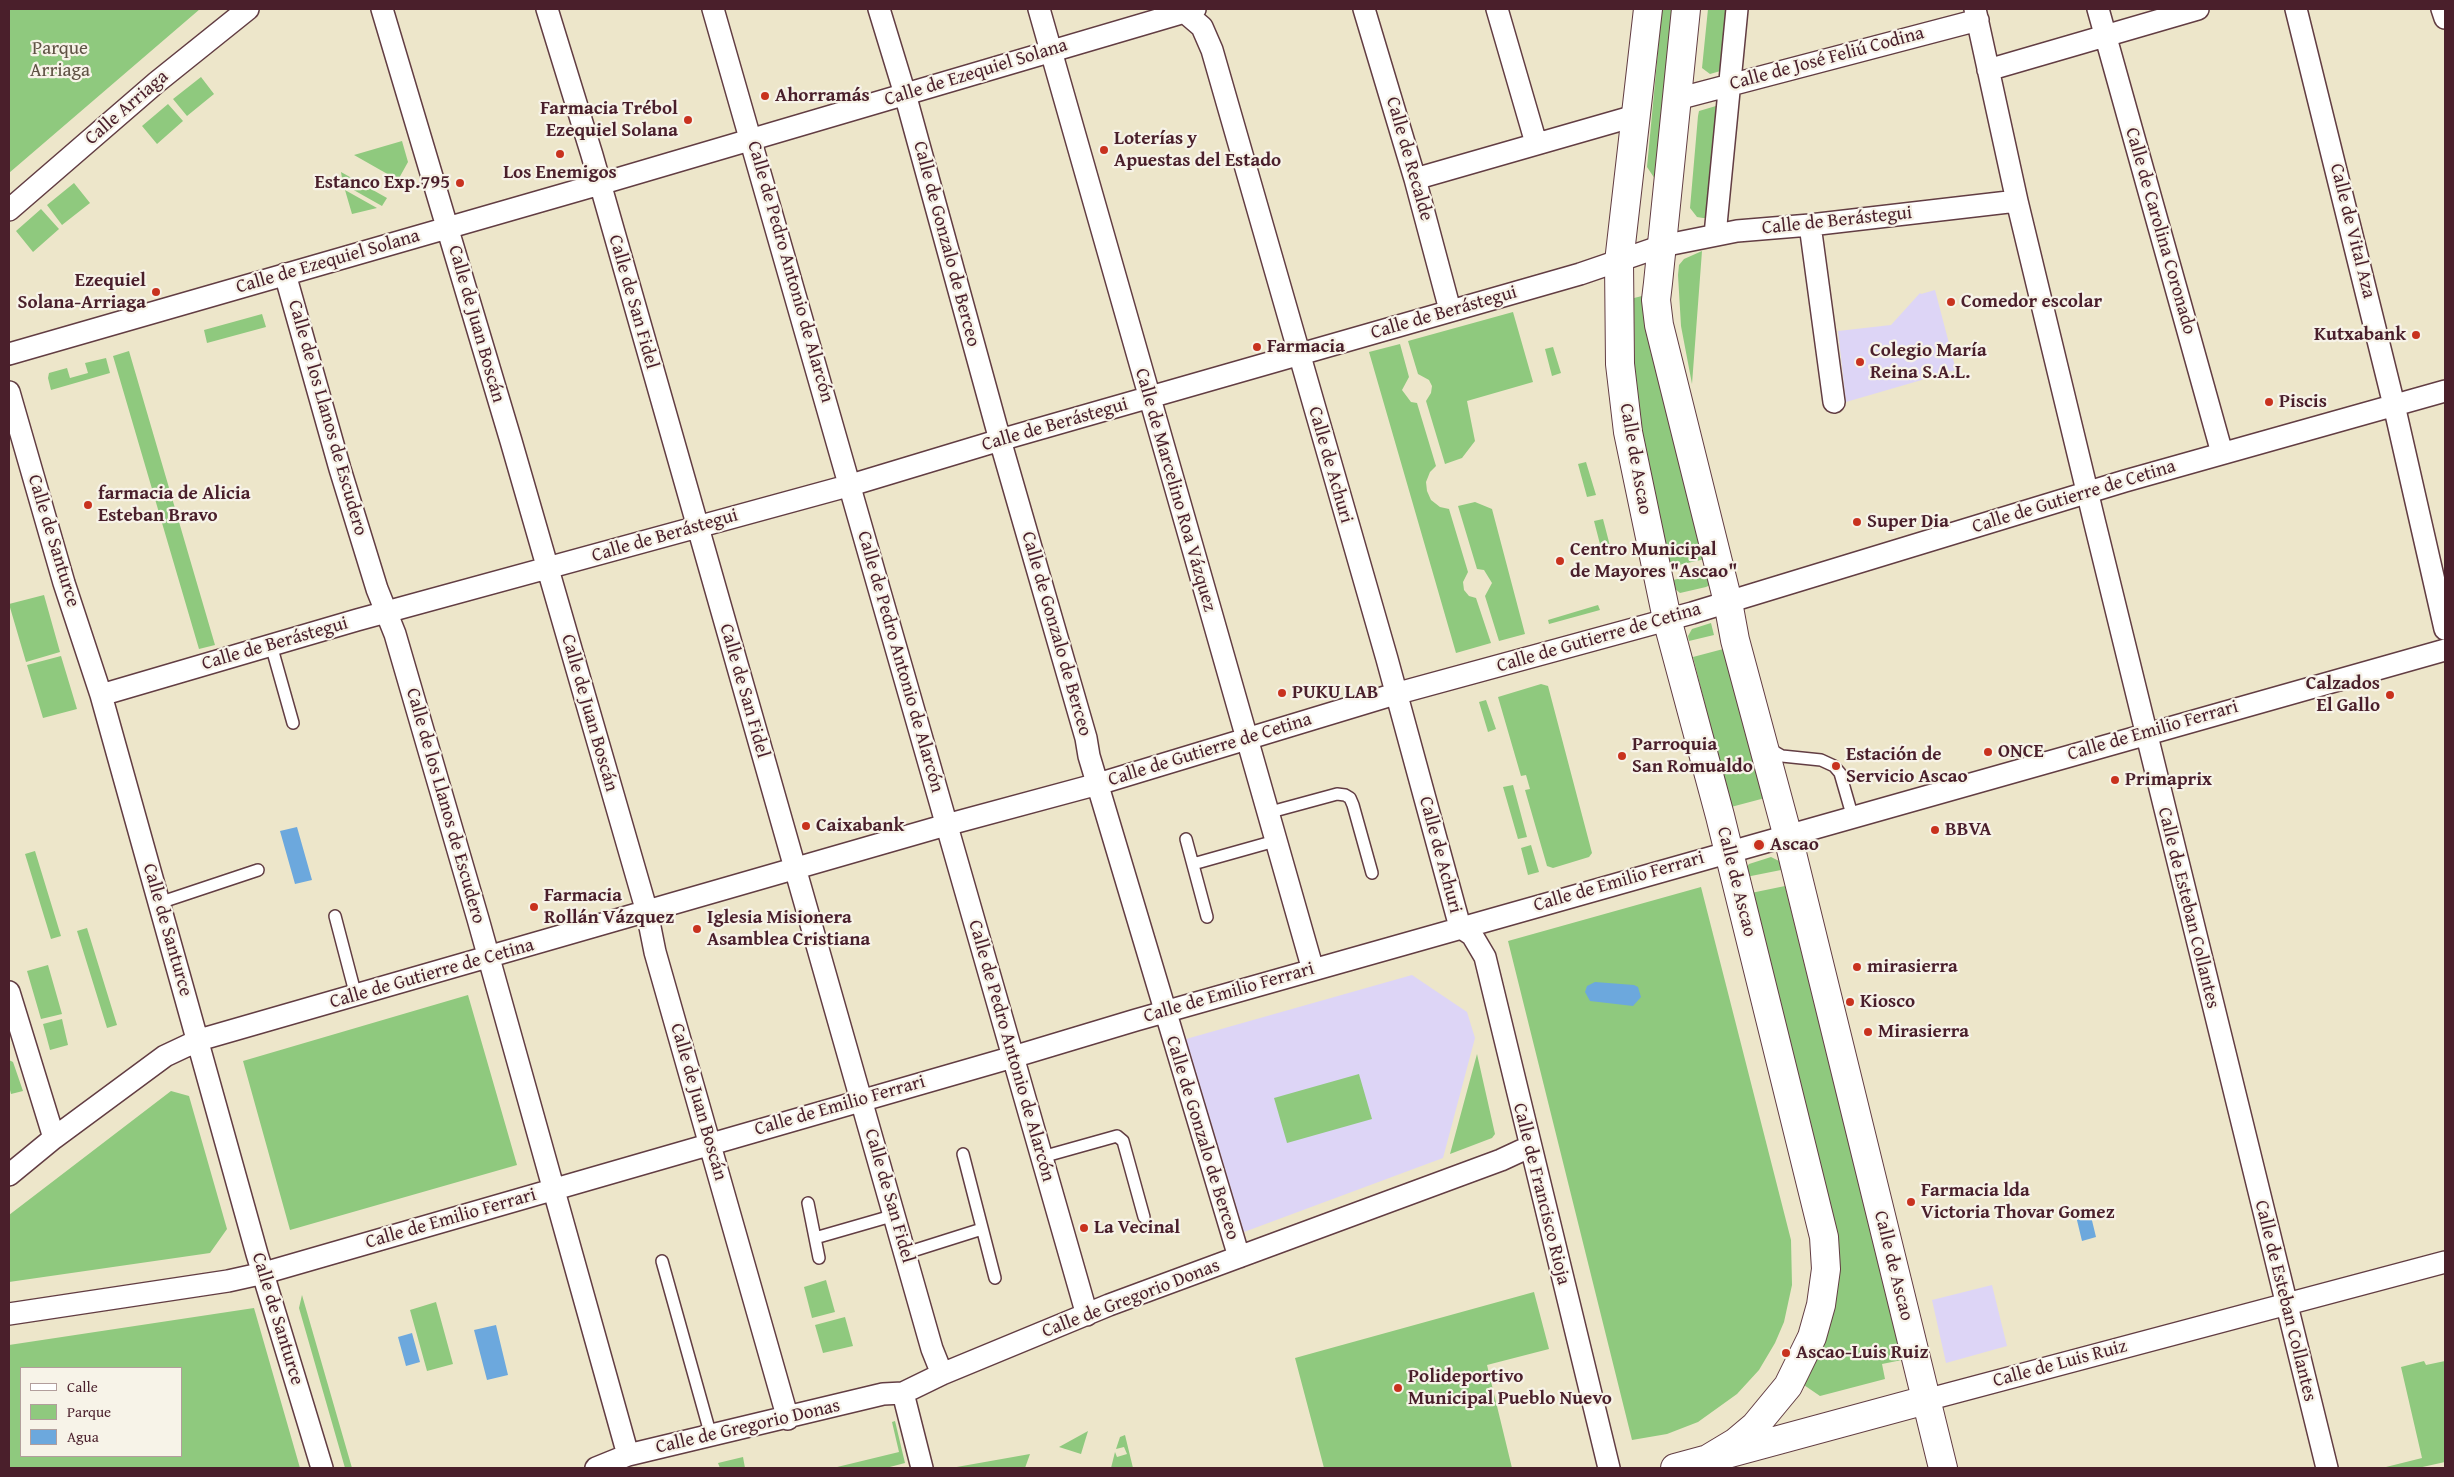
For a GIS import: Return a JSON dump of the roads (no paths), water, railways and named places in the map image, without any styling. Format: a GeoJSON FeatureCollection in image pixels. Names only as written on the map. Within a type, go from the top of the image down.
{"type":"FeatureCollection","features":[{"type":"Feature","properties":{"kind":"street","name":"Calle Arriaga"},"geometry":{"type":"LineString","coordinates":[[9,210],[170,72],[248,9]]}},
{"type":"Feature","properties":{"kind":"street","name":"Calle de Juan Boscán"},"geometry":{"type":"LineString","coordinates":[[382,9],[448,228],[647,912],[656,952],[788,1419]]}},
{"type":"Feature","properties":{"kind":"street","name":"Calle de San Fidel"},"geometry":{"type":"LineString","coordinates":[[547,9],[600,184],[696,526],[797,868],[932,1349],[942,1374]]}},
{"type":"Feature","properties":{"kind":"street","name":"Calle de Pedro Antonio de Alarcón"},"geometry":{"type":"LineString","coordinates":[[713,9],[752,139],[1087,1315]]}},
{"type":"Feature","properties":{"kind":"street","name":"Calle de Gonzalo de Berceo"},"geometry":{"type":"LineString","coordinates":[[879,9],[905,94],[1000,440],[1098,784],[1164,1012],[1239,1257]]}},
{"type":"Feature","properties":{"kind":"street","name":"Calle de Marcelino Roa Vázquez"},"geometry":{"type":"LineString","coordinates":[[1039,9],[1313,970]]}},
{"type":"Feature","properties":{"kind":"street","name":"Calle de Recalde"},"geometry":{"type":"LineString","coordinates":[[1364,9],[1416,179],[1450,310]]}},
{"type":"Feature","properties":{"kind":"street"},"geometry":{"type":"LineString","coordinates":[[1497,9],[1536,144]]}},
{"type":"Feature","properties":{"kind":"street","name":"Calle de Ascao"},"geometry":{"type":"LineString","coordinates":[[1648,9],[1638,115],[1620,262],[1620,364],[1628,432],[1667,619],[1728,852],[1824,1237],[1826,1269],[1821,1305],[1812,1337],[1788,1386],[1755,1426],[1736,1442],[1706,1460]]}},
{"type":"Feature","properties":{"kind":"street","name":"Calle de Ascao"},"geometry":{"type":"LineString","coordinates":[[1686,9],[1656,300],[1659,325],[1728,602],[1735,640],[1788,837],[1943,1468]]}},
{"type":"Feature","properties":{"kind":"street"},"geometry":{"type":"LineString","coordinates":[[1715,235],[1737,9]]}},
{"type":"Feature","properties":{"kind":"street","name":"Calle de Carolina Coronado"},"geometry":{"type":"LineString","coordinates":[[2098,9],[2222,453]]}},
{"type":"Feature","properties":{"kind":"street"},"geometry":{"type":"LineString","coordinates":[[1988,70],[2198,9]]}},
{"type":"Feature","properties":{"kind":"street","name":"Calle de Vital Aza"},"geometry":{"type":"LineString","coordinates":[[2296,9],[2394,406],[2445,629]]}},
{"type":"Feature","properties":{"kind":"street"},"geometry":{"type":"LineString","coordinates":[[2442,9],[2445,18]]}},
{"type":"Feature","properties":{"kind":"street","name":"Calle de Ezequiel Solana"},"geometry":{"type":"LineString","coordinates":[[9,354],[600,184],[1186,10]]}},
{"type":"Feature","properties":{"kind":"street","name":"Calle de Achuri"},"geometry":{"type":"LineString","coordinates":[[1186,10],[1202,27],[1212,50],[1460,927]]}},
{"type":"Feature","properties":{"kind":"street","name":"Calle de José Feliú Codina"},"geometry":{"type":"LineString","coordinates":[[1677,99],[1976,14]]}},
{"type":"Feature","properties":{"kind":"street","name":"Calle de Esteban Collantes"},"geometry":{"type":"LineString","coordinates":[[1976,14],[2017,201],[2145,733],[2327,1468]]}},
{"type":"Feature","properties":{"kind":"street"},"geometry":{"type":"LineString","coordinates":[[1416,179],[1638,115]]}},
{"type":"Feature","properties":{"kind":"street"},"geometry":{"type":"LineString","coordinates":[[1632,165],[1643,186],[1639,232],[1642,239],[1662,246]]}},
{"type":"Feature","properties":{"kind":"street","name":"Calle de Berástegui"},"geometry":{"type":"LineString","coordinates":[[100,695],[385,612],[547,569],[696,526],[851,486],[1000,440],[1299,356],[1450,310],[1620,262],[1662,246],[1737,231],[1810,225],[2017,201]]}},
{"type":"Feature","properties":{"kind":"street"},"geometry":{"type":"LineString","coordinates":[[1810,225],[1834,402]]}},
{"type":"Feature","properties":{"kind":"street","name":"Calle de los Llanos de Escudero"},"geometry":{"type":"LineString","coordinates":[[285,274],[340,469],[385,612],[395,634],[554,1188],[628,1455]]}},
{"type":"Feature","properties":{"kind":"street","name":"Calle de Gutierre de Cetina"},"geometry":{"type":"LineString","coordinates":[[9,1175],[54,1138],[165,1056],[199,1040],[946,825],[1098,784],[1395,694],[1728,602],[2222,453],[2445,391]]}},
{"type":"Feature","properties":{"kind":"street","name":"Calle de Santurce"},"geometry":{"type":"LineString","coordinates":[[9,392],[64,582],[100,695],[264,1273],[322,1468]]}},
{"type":"Feature","properties":{"kind":"street","name":"Calle de Emilio Ferrari"},"geometry":{"type":"LineString","coordinates":[[9,1314],[228,1281],[264,1273],[554,1188],[1013,1058],[1164,1012],[1460,927],[1788,837],[2145,733],[2445,650]]}},
{"type":"Feature","properties":{"kind":"street","name":"Calle de Francisco Rioja"},"geometry":{"type":"LineString","coordinates":[[1460,927],[1472,935],[1485,957],[1529,1147],[1610,1468]]}},
{"type":"Feature","properties":{"kind":"street"},"geometry":{"type":"LineString","coordinates":[[9,992],[54,1138]]}},
{"type":"Feature","properties":{"kind":"street","name":"Calle de Gregorio Donas"},"geometry":{"type":"LineString","coordinates":[[596,1468],[628,1455],[788,1419],[883,1394],[903,1393],[942,1374],[1087,1315],[1501,1160],[1529,1147]]}},
{"type":"Feature","properties":{"kind":"street","name":"Calle de Luis Ruiz"},"geometry":{"type":"LineString","coordinates":[[1675,1468],[2445,1262]]}},
{"type":"Feature","properties":{"kind":"street"},"geometry":{"type":"LineString","coordinates":[[903,1393],[922,1468]]}},
{"type":"Feature","properties":{"kind":"lane"},"geometry":{"type":"LineString","coordinates":[[271,645],[293,722]]}},
{"type":"Feature","properties":{"kind":"lane"},"geometry":{"type":"LineString","coordinates":[[1763,745],[1782,756],[1821,760],[1834,766],[1840,772],[1853,818]]}},
{"type":"Feature","properties":{"kind":"lane"},"geometry":{"type":"LineString","coordinates":[[1267,813],[1338,794],[1345,795],[1350,798],[1353,805],[1372,873]]}},
{"type":"Feature","properties":{"kind":"lane"},"geometry":{"type":"LineString","coordinates":[[1186,839],[1207,917]]}},
{"type":"Feature","properties":{"kind":"lane"},"geometry":{"type":"LineString","coordinates":[[1193,864],[1275,840]]}},
{"type":"Feature","properties":{"kind":"lane"},"geometry":{"type":"LineString","coordinates":[[159,903],[258,870]]}},
{"type":"Feature","properties":{"kind":"lane"},"geometry":{"type":"LineString","coordinates":[[335,916],[356,996]]}},
{"type":"Feature","properties":{"kind":"lane"},"geometry":{"type":"LineString","coordinates":[[1042,1157],[1117,1136],[1123,1141],[1144,1217]]}},
{"type":"Feature","properties":{"kind":"lane"},"geometry":{"type":"LineString","coordinates":[[963,1154],[995,1278]]}},
{"type":"Feature","properties":{"kind":"lane"},"geometry":{"type":"LineString","coordinates":[[808,1203],[819,1258]]}},
{"type":"Feature","properties":{"kind":"lane"},"geometry":{"type":"LineString","coordinates":[[815,1238],[895,1215]]}},
{"type":"Feature","properties":{"kind":"lane"},"geometry":{"type":"LineString","coordinates":[[906,1253],[982,1229]]}},
{"type":"Feature","properties":{"kind":"lane"},"geometry":{"type":"LineString","coordinates":[[662,1261],[711,1436]]}},
{"type":"Feature","properties":{"kind":"water"},"geometry":{"type":"Polygon","coordinates":[[[297,827],[312,880],[295,884],[280,831],[297,827]]]}},
{"type":"Feature","properties":{"kind":"water"},"geometry":{"type":"Polygon","coordinates":[[[1595,982],[1634,985],[1638,987],[1641,997],[1633,1006],[1590,1001],[1585,992],[1587,986],[1595,982]]]}},
{"type":"Feature","properties":{"kind":"water"},"geometry":{"type":"Polygon","coordinates":[[[2089,1208],[2096,1237],[2082,1241],[2075,1212],[2089,1208]]]}},
{"type":"Feature","properties":{"kind":"water"},"geometry":{"type":"Polygon","coordinates":[[[496,1325],[508,1375],[487,1380],[474,1330],[496,1325]]]}},
{"type":"Feature","properties":{"kind":"water"},"geometry":{"type":"Polygon","coordinates":[[[412,1333],[420,1362],[406,1366],[398,1337],[412,1333]]]}},
{"type":"Feature","properties":{"kind":"place","name":"Ahorramás"},"geometry":{"type":"Point","coordinates":[765,96]}},
{"type":"Feature","properties":{"kind":"place","name":"Farmacia Trébol Ezequiel Solana"},"geometry":{"type":"Point","coordinates":[688,120]}},
{"type":"Feature","properties":{"kind":"place","name":"Loterías y Apuestas del Estado"},"geometry":{"type":"Point","coordinates":[1104,150]}},
{"type":"Feature","properties":{"kind":"place","name":"Los Enemigos"},"geometry":{"type":"Point","coordinates":[560,154]}},
{"type":"Feature","properties":{"kind":"place","name":"Estanco Exp.795"},"geometry":{"type":"Point","coordinates":[460,183]}},
{"type":"Feature","properties":{"kind":"place","name":"Ezequiel Solana-Arriaga"},"geometry":{"type":"Point","coordinates":[156,292]}},
{"type":"Feature","properties":{"kind":"place","name":"Comedor escolar"},"geometry":{"type":"Point","coordinates":[1951,302]}},
{"type":"Feature","properties":{"kind":"place","name":"Kutxabank"},"geometry":{"type":"Point","coordinates":[2416,335]}},
{"type":"Feature","properties":{"kind":"place","name":"Farmacia"},"geometry":{"type":"Point","coordinates":[1257,347]}},
{"type":"Feature","properties":{"kind":"place","name":"Colegio María Reina S.A.L."},"geometry":{"type":"Point","coordinates":[1860,362]}},
{"type":"Feature","properties":{"kind":"place","name":"Piscis"},"geometry":{"type":"Point","coordinates":[2269,402]}},
{"type":"Feature","properties":{"kind":"place","name":"farmacia de Alicia Esteban Bravo"},"geometry":{"type":"Point","coordinates":[88,505]}},
{"type":"Feature","properties":{"kind":"place","name":"Super Dia"},"geometry":{"type":"Point","coordinates":[1857,522]}},
{"type":"Feature","properties":{"kind":"place","name":"Centro Municipal de Mayores \"Ascao\""},"geometry":{"type":"Point","coordinates":[1560,561]}},
{"type":"Feature","properties":{"kind":"place","name":"PUKU LAB"},"geometry":{"type":"Point","coordinates":[1282,693]}},
{"type":"Feature","properties":{"kind":"place","name":"Calzados El Gallo"},"geometry":{"type":"Point","coordinates":[2390,695]}},
{"type":"Feature","properties":{"kind":"place","name":"ONCE"},"geometry":{"type":"Point","coordinates":[1988,752]}},
{"type":"Feature","properties":{"kind":"place","name":"Parroquia San Romualdo"},"geometry":{"type":"Point","coordinates":[1622,756]}},
{"type":"Feature","properties":{"kind":"place","name":"Estación de Servicio Ascao"},"geometry":{"type":"Point","coordinates":[1836,766]}},
{"type":"Feature","properties":{"kind":"place","name":"Primaprix"},"geometry":{"type":"Point","coordinates":[2115,780]}},
{"type":"Feature","properties":{"kind":"place","name":"Caixabank"},"geometry":{"type":"Point","coordinates":[806,826]}},
{"type":"Feature","properties":{"kind":"place","name":"BBVA"},"geometry":{"type":"Point","coordinates":[1935,830]}},
{"type":"Feature","properties":{"kind":"place","name":"Ascao"},"geometry":{"type":"Point","coordinates":[1759,845]}},
{"type":"Feature","properties":{"kind":"place","name":"Farmacia Rollán Vázquez"},"geometry":{"type":"Point","coordinates":[534,907]}},
{"type":"Feature","properties":{"kind":"place","name":"Iglesia Misionera Asamblea Cristiana"},"geometry":{"type":"Point","coordinates":[697,929]}},
{"type":"Feature","properties":{"kind":"place","name":"mirasierra"},"geometry":{"type":"Point","coordinates":[1857,967]}},
{"type":"Feature","properties":{"kind":"place","name":"Kiosco"},"geometry":{"type":"Point","coordinates":[1850,1002]}},
{"type":"Feature","properties":{"kind":"place","name":"Mirasierra"},"geometry":{"type":"Point","coordinates":[1868,1032]}},
{"type":"Feature","properties":{"kind":"place","name":"Farmacia lda Victoria Thovar Gomez"},"geometry":{"type":"Point","coordinates":[1911,1202]}},
{"type":"Feature","properties":{"kind":"place","name":"La Vecinal"},"geometry":{"type":"Point","coordinates":[1084,1228]}},
{"type":"Feature","properties":{"kind":"place","name":"Ascao-Luis Ruiz"},"geometry":{"type":"Point","coordinates":[1786,1353]}},
{"type":"Feature","properties":{"kind":"place","name":"Polideportivo Municipal Pueblo Nuevo"},"geometry":{"type":"Point","coordinates":[1398,1388]}},
{"type":"Feature","properties":{"kind":"park label","name":"Parque Arriaga"},"geometry":{"type":"Point","coordinates":[60,60]}}]}
